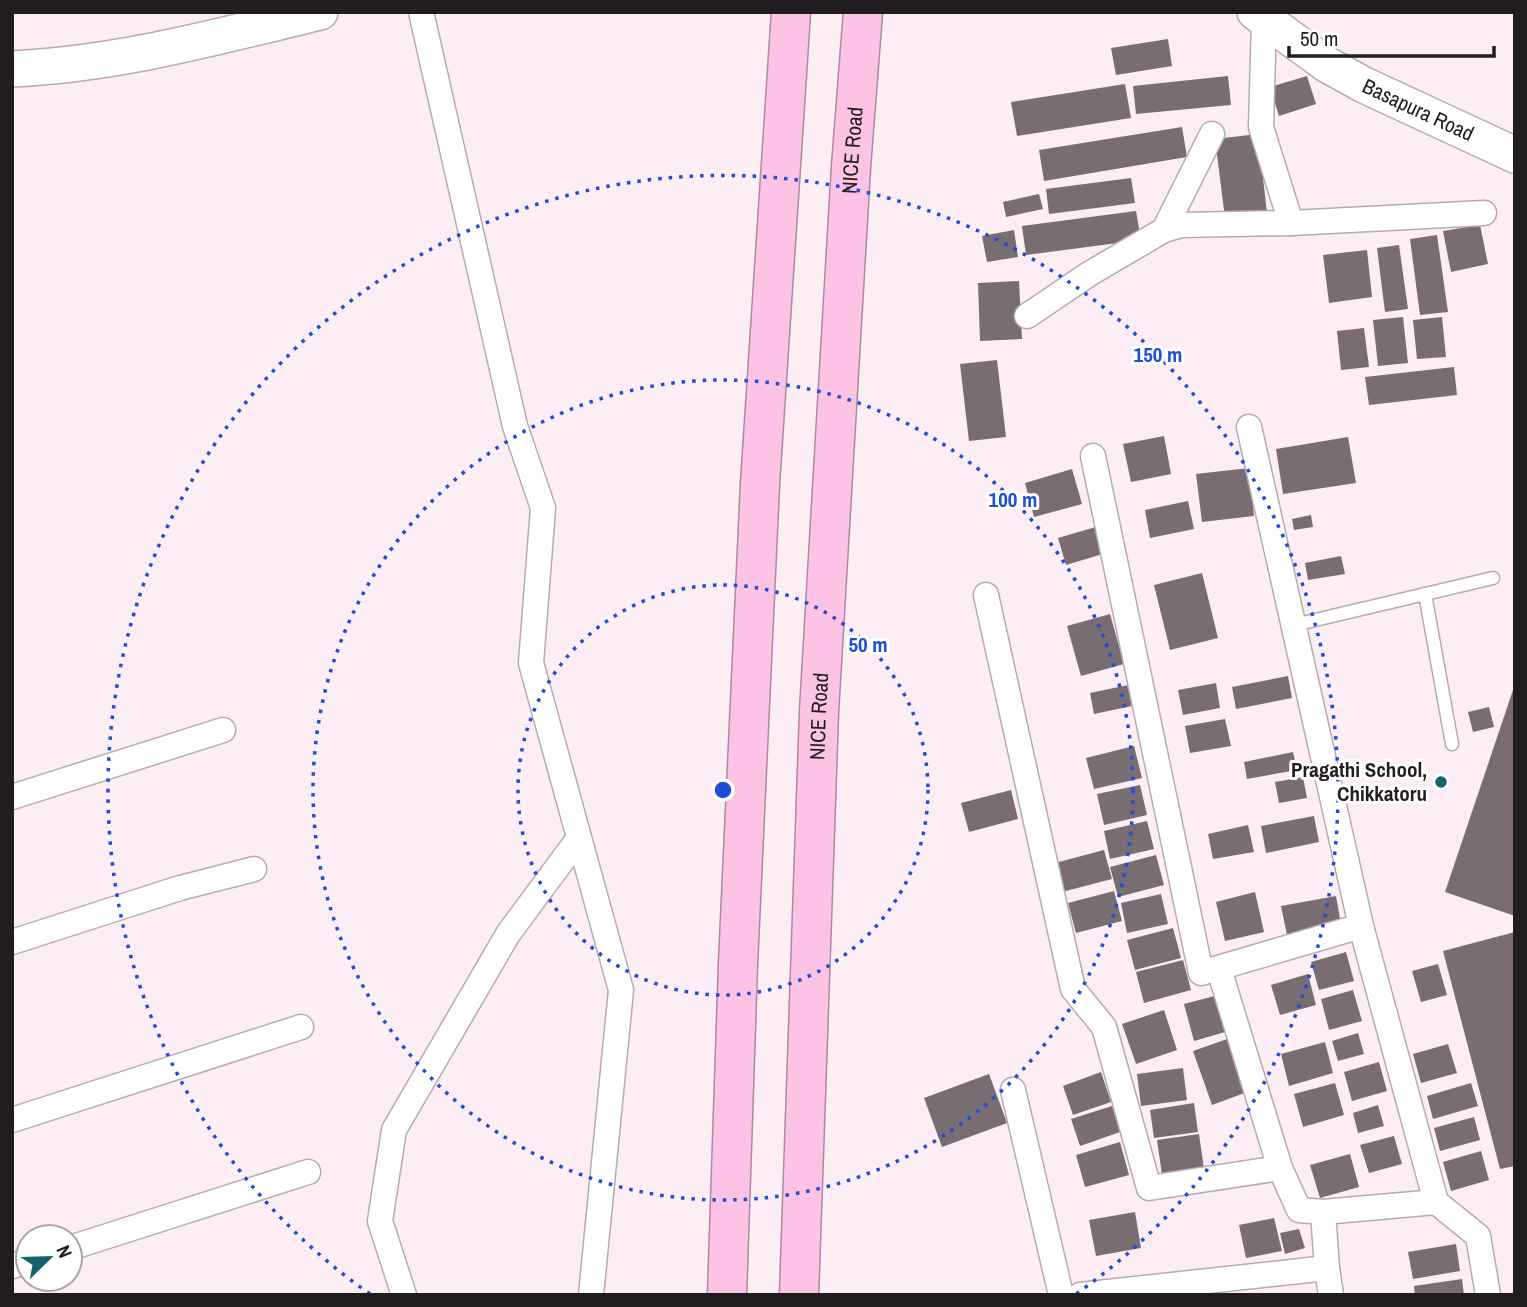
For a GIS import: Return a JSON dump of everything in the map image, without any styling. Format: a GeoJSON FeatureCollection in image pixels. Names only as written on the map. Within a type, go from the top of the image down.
{"type":"FeatureCollection","features":[{"type":"Feature","properties":{"kind":"highway"},"geometry":{"type":"LineString","coordinates":[[727,1295],[759,498],[791,12]]}},
{"type":"Feature","properties":{"kind":"highway","name":"NICE Road"},"geometry":{"type":"LineString","coordinates":[[799,1295],[819,712],[851,167],[863,12]]}},
{"type":"Feature","properties":{"kind":"street"},"geometry":{"type":"LineString","coordinates":[[12,69],[89,63],[152,52],[320,12]]}},
{"type":"Feature","properties":{"kind":"street"},"geometry":{"type":"LineString","coordinates":[[421,12],[515,426],[543,508],[531,663],[621,990],[591,1295]]}},
{"type":"Feature","properties":{"kind":"street"},"geometry":{"type":"LineString","coordinates":[[1260,15],[1261,127],[1291,223]]}},
{"type":"Feature","properties":{"kind":"street","name":"Basapura Road"},"geometry":{"type":"LineString","coordinates":[[1260,15],[1326,64],[1354,80],[1515,155]]}},
{"type":"Feature","properties":{"kind":"street"},"geometry":{"type":"LineString","coordinates":[[1164,230],[1212,134]]}},
{"type":"Feature","properties":{"kind":"street"},"geometry":{"type":"LineString","coordinates":[[1027,316],[1089,274],[1164,230],[1181,225],[1291,223],[1485,213]]}},
{"type":"Feature","properties":{"kind":"street"},"geometry":{"type":"LineString","coordinates":[[1249,427],[1361,926],[1436,1202],[1478,1236],[1488,1295]]}},
{"type":"Feature","properties":{"kind":"street"},"geometry":{"type":"LineString","coordinates":[[1093,456],[1201,973],[1361,926]]}},
{"type":"Feature","properties":{"kind":"street"},"geometry":{"type":"LineString","coordinates":[[986,595],[1073,989],[1104,1027],[1149,1188],[1280,1168]]}},
{"type":"Feature","properties":{"kind":"street"},"geometry":{"type":"LineString","coordinates":[[12,797],[223,730]]}},
{"type":"Feature","properties":{"kind":"street"},"geometry":{"type":"LineString","coordinates":[[404,1295],[380,1221],[394,1130],[508,934],[579,838]]}},
{"type":"Feature","properties":{"kind":"street"},"geometry":{"type":"LineString","coordinates":[[12,942],[180,888],[254,869]]}},
{"type":"Feature","properties":{"kind":"street"},"geometry":{"type":"LineString","coordinates":[[1219,969],[1280,1168],[1299,1210],[1323,1212],[1436,1202]]}},
{"type":"Feature","properties":{"kind":"street"},"geometry":{"type":"LineString","coordinates":[[12,1120],[301,1027]]}},
{"type":"Feature","properties":{"kind":"street"},"geometry":{"type":"LineString","coordinates":[[1013,1090],[1061,1295]]}},
{"type":"Feature","properties":{"kind":"street"},"geometry":{"type":"LineString","coordinates":[[84,1244],[308,1172]]}},
{"type":"Feature","properties":{"kind":"street"},"geometry":{"type":"LineString","coordinates":[[1323,1212],[1326,1268],[1331,1295]]}},
{"type":"Feature","properties":{"kind":"street"},"geometry":{"type":"LineString","coordinates":[[1080,1295],[1326,1268]]}},
{"type":"Feature","properties":{"kind":"lane"},"geometry":{"type":"LineString","coordinates":[[1294,625],[1493,578]]}},
{"type":"Feature","properties":{"kind":"lane"},"geometry":{"type":"LineString","coordinates":[[1425,594],[1452,744]]}},
{"type":"Feature","properties":{"kind":"building"},"geometry":{"type":"Polygon","coordinates":[[[1168,39],[1172,66],[1116,75],[1111,48],[1168,39]]]}},
{"type":"Feature","properties":{"kind":"building"},"geometry":{"type":"Polygon","coordinates":[[[1228,76],[1231,105],[1136,114],[1133,86],[1228,76]]]}},
{"type":"Feature","properties":{"kind":"building"},"geometry":{"type":"Polygon","coordinates":[[[1307,76],[1316,104],[1279,116],[1270,87],[1307,76]]]}},
{"type":"Feature","properties":{"kind":"building"},"geometry":{"type":"Polygon","coordinates":[[[1125,84],[1131,118],[1017,136],[1011,102],[1125,84]]]}},
{"type":"Feature","properties":{"kind":"building"},"geometry":{"type":"Polygon","coordinates":[[[1182,127],[1187,157],[1044,181],[1039,150],[1182,127]]]}},
{"type":"Feature","properties":{"kind":"building"},"geometry":{"type":"Polygon","coordinates":[[[1258,134],[1267,213],[1225,218],[1215,139],[1258,134]]]}},
{"type":"Feature","properties":{"kind":"building"},"geometry":{"type":"Polygon","coordinates":[[[1131,178],[1135,203],[1049,214],[1046,189],[1131,178]]]}},
{"type":"Feature","properties":{"kind":"building"},"geometry":{"type":"Polygon","coordinates":[[[1039,194],[1043,209],[1006,217],[1003,202],[1039,194]]]}},
{"type":"Feature","properties":{"kind":"building"},"geometry":{"type":"Polygon","coordinates":[[[1136,211],[1141,240],[1026,255],[1022,226],[1136,211]]]}},
{"type":"Feature","properties":{"kind":"building"},"geometry":{"type":"Polygon","coordinates":[[[1480,225],[1488,264],[1451,272],[1443,231],[1480,225]]]}},
{"type":"Feature","properties":{"kind":"building"},"geometry":{"type":"Polygon","coordinates":[[[1014,230],[1018,257],[987,262],[982,236],[1014,230]]]}},
{"type":"Feature","properties":{"kind":"building"},"geometry":{"type":"Polygon","coordinates":[[[1437,235],[1448,312],[1420,315],[1410,239],[1437,235]]]}},
{"type":"Feature","properties":{"kind":"building"},"geometry":{"type":"Polygon","coordinates":[[[1399,245],[1408,309],[1385,312],[1377,248],[1399,245]]]}},
{"type":"Feature","properties":{"kind":"building"},"geometry":{"type":"Polygon","coordinates":[[[1367,250],[1372,297],[1329,303],[1323,255],[1367,250]]]}},
{"type":"Feature","properties":{"kind":"building"},"geometry":{"type":"Polygon","coordinates":[[[1019,281],[1022,339],[980,341],[978,283],[1019,281]]]}},
{"type":"Feature","properties":{"kind":"building"},"geometry":{"type":"Polygon","coordinates":[[[1403,317],[1408,363],[1378,366],[1373,320],[1403,317]]]}},
{"type":"Feature","properties":{"kind":"building"},"geometry":{"type":"Polygon","coordinates":[[[1442,317],[1446,357],[1417,359],[1413,320],[1442,317]]]}},
{"type":"Feature","properties":{"kind":"building"},"geometry":{"type":"Polygon","coordinates":[[[1364,328],[1369,367],[1341,370],[1337,331],[1364,328]]]}},
{"type":"Feature","properties":{"kind":"building"},"geometry":{"type":"Polygon","coordinates":[[[997,360],[1006,437],[969,441],[960,364],[997,360]]]}},
{"type":"Feature","properties":{"kind":"building"},"geometry":{"type":"Polygon","coordinates":[[[1454,367],[1457,395],[1369,405],[1365,377],[1454,367]]]}},
{"type":"Feature","properties":{"kind":"building"},"geometry":{"type":"Polygon","coordinates":[[[1164,436],[1171,474],[1131,482],[1123,444],[1164,436]]]}},
{"type":"Feature","properties":{"kind":"building"},"geometry":{"type":"Polygon","coordinates":[[[1348,437],[1356,483],[1283,494],[1276,449],[1348,437]]]}},
{"type":"Feature","properties":{"kind":"building"},"geometry":{"type":"Polygon","coordinates":[[[1249,468],[1254,516],[1202,522],[1196,474],[1249,468]]]}},
{"type":"Feature","properties":{"kind":"building"},"geometry":{"type":"Polygon","coordinates":[[[1072,469],[1082,504],[1034,517],[1025,483],[1072,469]]]}},
{"type":"Feature","properties":{"kind":"building"},"geometry":{"type":"Polygon","coordinates":[[[1188,501],[1194,529],[1150,538],[1145,510],[1188,501]]]}},
{"type":"Feature","properties":{"kind":"building"},"geometry":{"type":"Polygon","coordinates":[[[1311,515],[1313,527],[1294,530],[1292,519],[1311,515]]]}},
{"type":"Feature","properties":{"kind":"building"},"geometry":{"type":"Polygon","coordinates":[[[1099,526],[1106,553],[1066,565],[1058,538],[1099,526]]]}},
{"type":"Feature","properties":{"kind":"building"},"geometry":{"type":"Polygon","coordinates":[[[1341,556],[1345,574],[1308,580],[1305,563],[1341,556]]]}},
{"type":"Feature","properties":{"kind":"building"},"geometry":{"type":"Polygon","coordinates":[[[1202,573],[1218,638],[1170,650],[1154,585],[1202,573]]]}},
{"type":"Feature","properties":{"kind":"building"},"geometry":{"type":"Polygon","coordinates":[[[1110,614],[1124,664],[1081,676],[1067,626],[1110,614]]]}},
{"type":"Feature","properties":{"kind":"building"},"geometry":{"type":"Polygon","coordinates":[[[1288,676],[1292,698],[1236,709],[1232,687],[1288,676]]]}},
{"type":"Feature","properties":{"kind":"building"},"geometry":{"type":"Polygon","coordinates":[[[1216,683],[1220,708],[1183,715],[1178,690],[1216,683]]]}},
{"type":"Feature","properties":{"kind":"building"},"geometry":{"type":"Polygon","coordinates":[[[1515,684],[1515,916],[1445,892],[1515,684]]]}},
{"type":"Feature","properties":{"kind":"building"},"geometry":{"type":"Polygon","coordinates":[[[1128,685],[1132,706],[1094,714],[1090,693],[1128,685]]]}},
{"type":"Feature","properties":{"kind":"building"},"geometry":{"type":"Polygon","coordinates":[[[1489,707],[1494,727],[1473,732],[1468,712],[1489,707]]]}},
{"type":"Feature","properties":{"kind":"building"},"geometry":{"type":"Polygon","coordinates":[[[1225,719],[1231,746],[1190,753],[1185,726],[1225,719]]]}},
{"type":"Feature","properties":{"kind":"building"},"geometry":{"type":"Polygon","coordinates":[[[1134,746],[1142,778],[1094,789],[1086,758],[1134,746]]]}},
{"type":"Feature","properties":{"kind":"building"},"geometry":{"type":"Polygon","coordinates":[[[1293,752],[1297,770],[1247,779],[1244,762],[1293,752]]]}},
{"type":"Feature","properties":{"kind":"building"},"geometry":{"type":"Polygon","coordinates":[[[1303,777],[1307,798],[1279,803],[1275,782],[1303,777]]]}},
{"type":"Feature","properties":{"kind":"building"},"geometry":{"type":"Polygon","coordinates":[[[1140,785],[1147,815],[1104,825],[1097,794],[1140,785]]]}},
{"type":"Feature","properties":{"kind":"building"},"geometry":{"type":"Polygon","coordinates":[[[1011,790],[1018,819],[969,832],[961,803],[1011,790]]]}},
{"type":"Feature","properties":{"kind":"building"},"geometry":{"type":"Polygon","coordinates":[[[1314,816],[1319,842],[1266,853],[1261,826],[1314,816]]]}},
{"type":"Feature","properties":{"kind":"building"},"geometry":{"type":"Polygon","coordinates":[[[1147,821],[1154,849],[1110,859],[1104,831],[1147,821]]]}},
{"type":"Feature","properties":{"kind":"building"},"geometry":{"type":"Polygon","coordinates":[[[1248,825],[1254,852],[1213,859],[1208,834],[1248,825]]]}},
{"type":"Feature","properties":{"kind":"building"},"geometry":{"type":"Polygon","coordinates":[[[1104,850],[1112,879],[1062,892],[1055,863],[1104,850]]]}},
{"type":"Feature","properties":{"kind":"building"},"geometry":{"type":"Polygon","coordinates":[[[1156,855],[1164,885],[1118,897],[1110,867],[1156,855]]]}},
{"type":"Feature","properties":{"kind":"building"},"geometry":{"type":"Polygon","coordinates":[[[1114,891],[1122,921],[1076,933],[1068,903],[1114,891]]]}},
{"type":"Feature","properties":{"kind":"building"},"geometry":{"type":"Polygon","coordinates":[[[1255,892],[1264,932],[1225,941],[1216,902],[1255,892]]]}},
{"type":"Feature","properties":{"kind":"building"},"geometry":{"type":"Polygon","coordinates":[[[1161,894],[1168,924],[1127,933],[1121,903],[1161,894]]]}},
{"type":"Feature","properties":{"kind":"building"},"geometry":{"type":"Polygon","coordinates":[[[1336,896],[1341,924],[1287,935],[1281,906],[1336,896]]]}},
{"type":"Feature","properties":{"kind":"building"},"geometry":{"type":"Polygon","coordinates":[[[1173,928],[1181,958],[1135,970],[1127,940],[1173,928]]]}},
{"type":"Feature","properties":{"kind":"building"},"geometry":{"type":"Polygon","coordinates":[[[1515,932],[1515,1166],[1500,1169],[1443,951],[1515,932]]]}},
{"type":"Feature","properties":{"kind":"building"},"geometry":{"type":"Polygon","coordinates":[[[1346,952],[1354,981],[1319,990],[1311,962],[1346,952]]]}},
{"type":"Feature","properties":{"kind":"building"},"geometry":{"type":"Polygon","coordinates":[[[1183,960],[1191,990],[1144,1003],[1136,972],[1183,960]]]}},
{"type":"Feature","properties":{"kind":"building"},"geometry":{"type":"Polygon","coordinates":[[[1438,964],[1447,995],[1421,1002],[1412,971],[1438,964]]]}},
{"type":"Feature","properties":{"kind":"building"},"geometry":{"type":"Polygon","coordinates":[[[1308,974],[1316,1005],[1280,1015],[1271,985],[1308,974]]]}},
{"type":"Feature","properties":{"kind":"building"},"geometry":{"type":"Polygon","coordinates":[[[1353,990],[1362,1021],[1329,1030],[1321,999],[1353,990]]]}},
{"type":"Feature","properties":{"kind":"building"},"geometry":{"type":"Polygon","coordinates":[[[1222,994],[1232,1030],[1194,1041],[1184,1004],[1222,994]]]}},
{"type":"Feature","properties":{"kind":"building"},"geometry":{"type":"Polygon","coordinates":[[[1164,1010],[1177,1050],[1136,1064],[1122,1024],[1164,1010]]]}},
{"type":"Feature","properties":{"kind":"building"},"geometry":{"type":"Polygon","coordinates":[[[1358,1033],[1364,1054],[1338,1061],[1332,1041],[1358,1033]]]}},
{"type":"Feature","properties":{"kind":"building"},"geometry":{"type":"Polygon","coordinates":[[[1230,1038],[1250,1091],[1212,1105],[1193,1051],[1230,1038]]]}},
{"type":"Feature","properties":{"kind":"building"},"geometry":{"type":"Polygon","coordinates":[[[1325,1042],[1333,1073],[1289,1086],[1281,1054],[1325,1042]]]}},
{"type":"Feature","properties":{"kind":"building"},"geometry":{"type":"Polygon","coordinates":[[[1448,1044],[1457,1073],[1421,1083],[1413,1054],[1448,1044]]]}},
{"type":"Feature","properties":{"kind":"building"},"geometry":{"type":"Polygon","coordinates":[[[1379,1062],[1387,1091],[1352,1101],[1344,1072],[1379,1062]]]}},
{"type":"Feature","properties":{"kind":"building"},"geometry":{"type":"Polygon","coordinates":[[[1183,1068],[1187,1100],[1141,1106],[1137,1074],[1183,1068]]]}},
{"type":"Feature","properties":{"kind":"building"},"geometry":{"type":"Polygon","coordinates":[[[1101,1072],[1111,1102],[1073,1115],[1063,1086],[1101,1072]]]}},
{"type":"Feature","properties":{"kind":"building"},"geometry":{"type":"Polygon","coordinates":[[[989,1074],[1007,1123],[942,1147],[924,1098],[989,1074]]]}},
{"type":"Feature","properties":{"kind":"building"},"geometry":{"type":"Polygon","coordinates":[[[1335,1083],[1344,1115],[1303,1127],[1294,1094],[1335,1083]]]}},
{"type":"Feature","properties":{"kind":"building"},"geometry":{"type":"Polygon","coordinates":[[[1471,1083],[1478,1106],[1433,1119],[1427,1096],[1471,1083]]]}},
{"type":"Feature","properties":{"kind":"building"},"geometry":{"type":"Polygon","coordinates":[[[1194,1103],[1198,1132],[1154,1138],[1150,1110],[1194,1103]]]}},
{"type":"Feature","properties":{"kind":"building"},"geometry":{"type":"Polygon","coordinates":[[[1378,1105],[1384,1126],[1358,1133],[1353,1113],[1378,1105]]]}},
{"type":"Feature","properties":{"kind":"building"},"geometry":{"type":"Polygon","coordinates":[[[1112,1106],[1120,1132],[1080,1146],[1071,1119],[1112,1106]]]}},
{"type":"Feature","properties":{"kind":"building"},"geometry":{"type":"Polygon","coordinates":[[[1474,1117],[1480,1140],[1440,1151],[1434,1128],[1474,1117]]]}},
{"type":"Feature","properties":{"kind":"building"},"geometry":{"type":"Polygon","coordinates":[[[1199,1134],[1204,1169],[1162,1175],[1157,1140],[1199,1134]]]}},
{"type":"Feature","properties":{"kind":"building"},"geometry":{"type":"Polygon","coordinates":[[[1394,1136],[1402,1164],[1369,1173],[1360,1145],[1394,1136]]]}},
{"type":"Feature","properties":{"kind":"building"},"geometry":{"type":"Polygon","coordinates":[[[1120,1142],[1129,1175],[1085,1187],[1076,1155],[1120,1142]]]}},
{"type":"Feature","properties":{"kind":"building"},"geometry":{"type":"Polygon","coordinates":[[[1481,1151],[1489,1180],[1451,1191],[1443,1162],[1481,1151]]]}},
{"type":"Feature","properties":{"kind":"building"},"geometry":{"type":"Polygon","coordinates":[[[1350,1154],[1359,1187],[1320,1198],[1310,1165],[1350,1154]]]}},
{"type":"Feature","properties":{"kind":"building"},"geometry":{"type":"Polygon","coordinates":[[[1135,1212],[1141,1248],[1096,1256],[1089,1220],[1135,1212]]]}},
{"type":"Feature","properties":{"kind":"building"},"geometry":{"type":"Polygon","coordinates":[[[1274,1218],[1282,1251],[1246,1258],[1239,1225],[1274,1218]]]}},
{"type":"Feature","properties":{"kind":"building"},"geometry":{"type":"Polygon","coordinates":[[[1299,1229],[1305,1248],[1285,1254],[1280,1233],[1299,1229]]]}},
{"type":"Feature","properties":{"kind":"building"},"geometry":{"type":"Polygon","coordinates":[[[1456,1244],[1460,1271],[1413,1279],[1408,1252],[1456,1244]]]}},
{"type":"Feature","properties":{"kind":"building"},"geometry":{"type":"Polygon","coordinates":[[[1462,1279],[1464,1295],[1415,1295],[1414,1286],[1462,1279]]]}},
{"type":"Feature","properties":{"kind":"place","name":"Pragathi School, Chikkatoru"},"geometry":{"type":"Point","coordinates":[1441,782]}}]}
